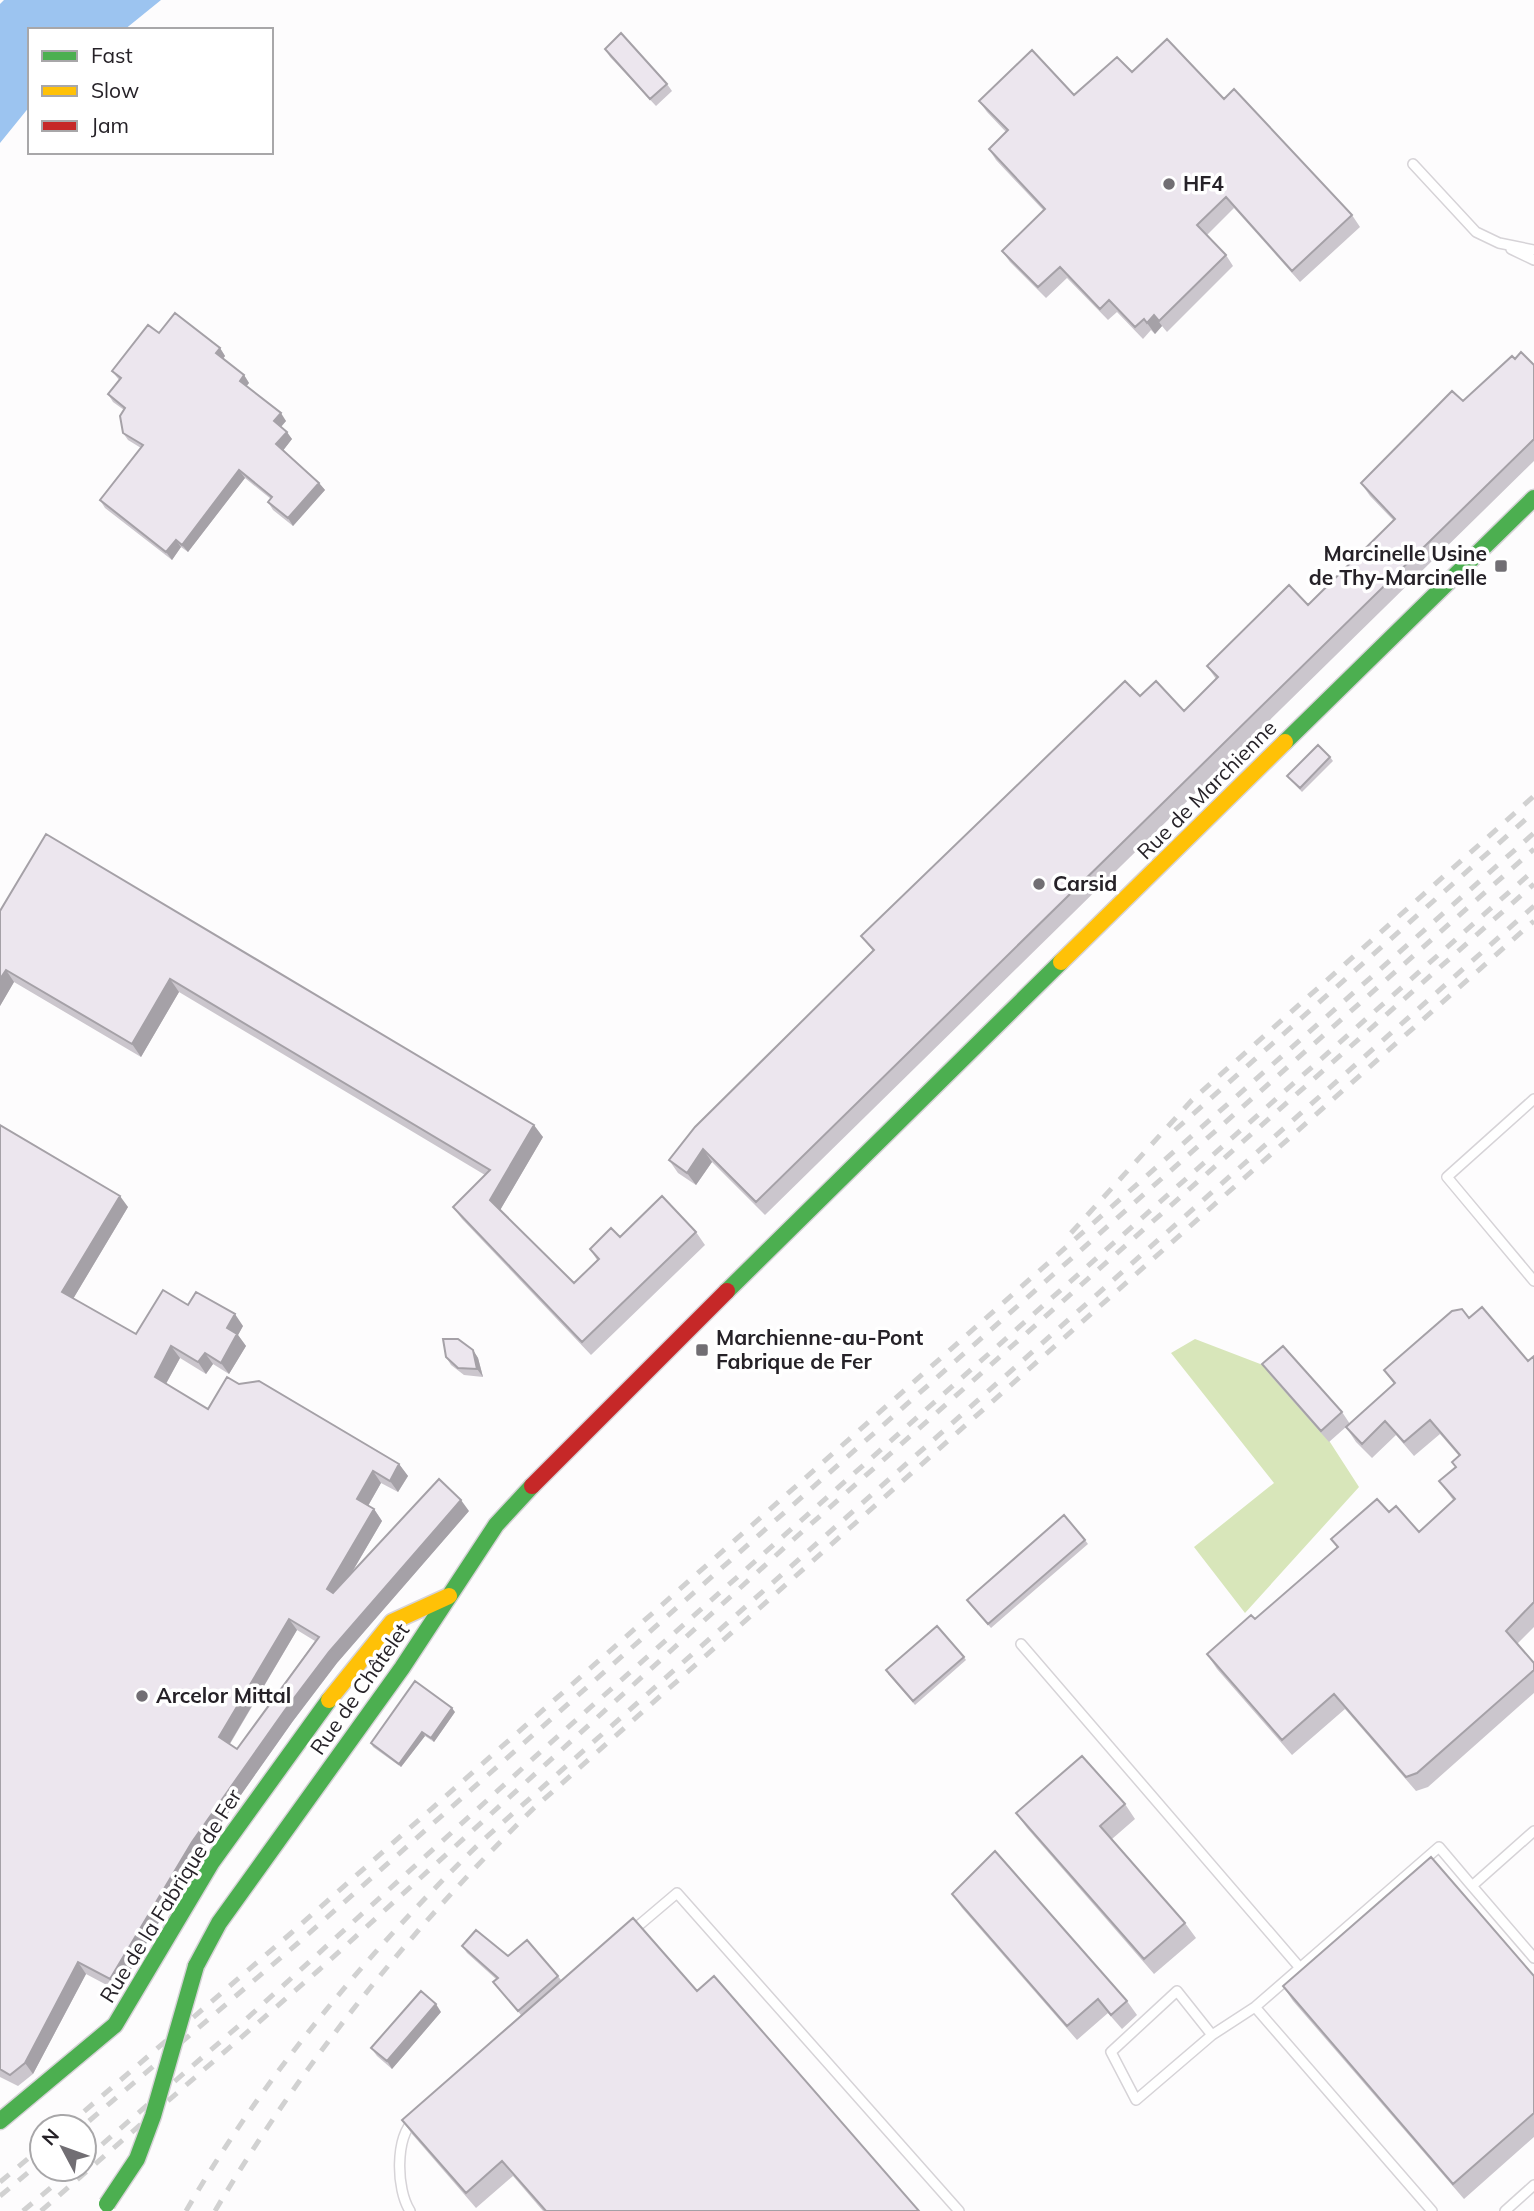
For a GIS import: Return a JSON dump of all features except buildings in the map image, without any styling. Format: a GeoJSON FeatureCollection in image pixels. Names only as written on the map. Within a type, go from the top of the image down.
{"type":"FeatureCollection","features":[{"type":"Feature","properties":{"kind":"main road","name":"Rue de Marchienne"},"geometry":{"type":"LineString","coordinates":[[760,1259],[1534,498]]}},
{"type":"Feature","properties":{"kind":"main road","name":"Rue de Châtelet"},"geometry":{"type":"LineString","coordinates":[[100,2211],[138,2159],[196,1966],[219,1923],[402,1668],[496,1525],[569,1446],[760,1259]]}},
{"type":"Feature","properties":{"kind":"main road","name":"Rue de la Fabrique de Fer"},"geometry":{"type":"LineString","coordinates":[[0,2121],[115,2025],[212,1862],[305,1730],[392,1622],[450,1596]]}},
{"type":"Feature","properties":{"kind":"lane"},"geometry":{"type":"LineString","coordinates":[[1413,164],[1476,232],[1534,260]]}},
{"type":"Feature","properties":{"kind":"lane"},"geometry":{"type":"LineString","coordinates":[[1499,243],[1534,250]]}},
{"type":"Feature","properties":{"kind":"lane"},"geometry":{"type":"LineString","coordinates":[[1534,1099],[1447,1177],[1534,1281]]}},
{"type":"Feature","properties":{"kind":"lane"},"geometry":{"type":"LineString","coordinates":[[1021,1644],[1301,1969]]}},
{"type":"Feature","properties":{"kind":"lane"},"geometry":{"type":"LineString","coordinates":[[1472,1886],[1534,1831]]}},
{"type":"Feature","properties":{"kind":"lane"},"geometry":{"type":"LineString","coordinates":[[1212,2035],[1177,1990],[1111,2052],[1136,2101],[1212,2035],[1255,2007],[1301,1969],[1439,1847],[1534,1958]]}},
{"type":"Feature","properties":{"kind":"lane"},"geometry":{"type":"LineString","coordinates":[[624,1938],[677,1893],[959,2211]]}},
{"type":"Feature","properties":{"kind":"lane"},"geometry":{"type":"LineString","coordinates":[[1255,2007],[1432,2211]]}},
{"type":"Feature","properties":{"kind":"lane"},"geometry":{"type":"LineString","coordinates":[[410,2211],[400,2171],[400,2146],[408,2125],[425,2109]]}},
{"type":"Feature","properties":{"kind":"lane"},"geometry":{"type":"LineString","coordinates":[[1505,2211],[1534,2185]]}},
{"type":"Feature","properties":{"kind":"green space"},"geometry":{"type":"Polygon","coordinates":[[[1195,1339],[1286,1374],[1359,1487],[1245,1613],[1194,1547],[1274,1483],[1171,1353],[1195,1339]]]}},
{"type":"Feature","properties":{"kind":"water"},"geometry":{"type":"Polygon","coordinates":[[[4,0],[161,0],[126,28],[28,28],[28,108],[0,143],[0,4],[4,0]]]}},
{"type":"Feature","properties":{"kind":"railway"},"geometry":{"type":"LineString","coordinates":[[1071,1233],[1192,1100],[1534,796]]}},
{"type":"Feature","properties":{"kind":"railway"},"geometry":{"type":"LineString","coordinates":[[1175,1130],[1534,812]]}},
{"type":"Feature","properties":{"kind":"railway"},"geometry":{"type":"LineString","coordinates":[[82,2113],[290,1934],[1534,833]]}},
{"type":"Feature","properties":{"kind":"railway"},"geometry":{"type":"LineString","coordinates":[[98,2113],[298,1943],[1534,849]]}},
{"type":"Feature","properties":{"kind":"railway"},"geometry":{"type":"LineString","coordinates":[[98,2148],[243,2022],[548,1745],[1534,870]]}},
{"type":"Feature","properties":{"kind":"railway"},"geometry":{"type":"LineString","coordinates":[[41,2211],[320,1969],[794,1539],[1534,884]]}},
{"type":"Feature","properties":{"kind":"railway"},"geometry":{"type":"LineString","coordinates":[[186,2211],[250,2111],[321,2016],[399,1926],[482,1841],[1534,906]]}},
{"type":"Feature","properties":{"kind":"railway"},"geometry":{"type":"LineString","coordinates":[[215,2211],[284,2102],[360,2000],[443,1902],[533,1809],[1534,921]]}},
{"type":"Feature","properties":{"kind":"railway"},"geometry":{"type":"LineString","coordinates":[[0,2182],[28,2159]]}},
{"type":"Feature","properties":{"kind":"railway"},"geometry":{"type":"LineString","coordinates":[[0,2196],[28,2173]]}},
{"type":"Feature","properties":{"kind":"railway"},"geometry":{"type":"LineString","coordinates":[[23,2211],[56,2183]]}},
{"type":"Feature","properties":{"kind":"traffic: fast"},"geometry":{"type":"LineString","coordinates":[[1285,742],[1534,498]]}},
{"type":"Feature","properties":{"kind":"traffic: fast"},"geometry":{"type":"LineString","coordinates":[[727,1291],[1061,962]]}},
{"type":"Feature","properties":{"kind":"traffic: fast"},"geometry":{"type":"LineString","coordinates":[[196,1966],[219,1923],[402,1668],[496,1525],[532,1486]]}},
{"type":"Feature","properties":{"kind":"traffic: fast"},"geometry":{"type":"LineString","coordinates":[[0,2121],[115,2025],[212,1862],[329,1700]]}},
{"type":"Feature","properties":{"kind":"traffic: fast"},"geometry":{"type":"LineString","coordinates":[[107,2204],[137,2159],[153,2116],[196,1966]]}},
{"type":"Feature","properties":{"kind":"traffic: slow"},"geometry":{"type":"LineString","coordinates":[[1061,962],[1285,742]]}},
{"type":"Feature","properties":{"kind":"traffic: slow"},"geometry":{"type":"LineString","coordinates":[[329,1700],[392,1622],[449,1596]]}},
{"type":"Feature","properties":{"kind":"traffic: jam"},"geometry":{"type":"LineString","coordinates":[[532,1486],[727,1291]]}},
{"type":"Feature","properties":{"kind":"place","name":"HF4"},"geometry":{"type":"Point","coordinates":[1169,184]}},
{"type":"Feature","properties":{"kind":"place","name":"Marcinelle Usine de Thy-Marcinelle"},"geometry":{"type":"Point","coordinates":[1501,566]}},
{"type":"Feature","properties":{"kind":"place","name":"Carsid"},"geometry":{"type":"Point","coordinates":[1039,884]}},
{"type":"Feature","properties":{"kind":"place","name":"Marchienne-au-Pont Fabrique de Fer"},"geometry":{"type":"Point","coordinates":[702,1350]}},
{"type":"Feature","properties":{"kind":"place","name":"Arcelor Mittal"},"geometry":{"type":"Point","coordinates":[142,1696]}}]}
